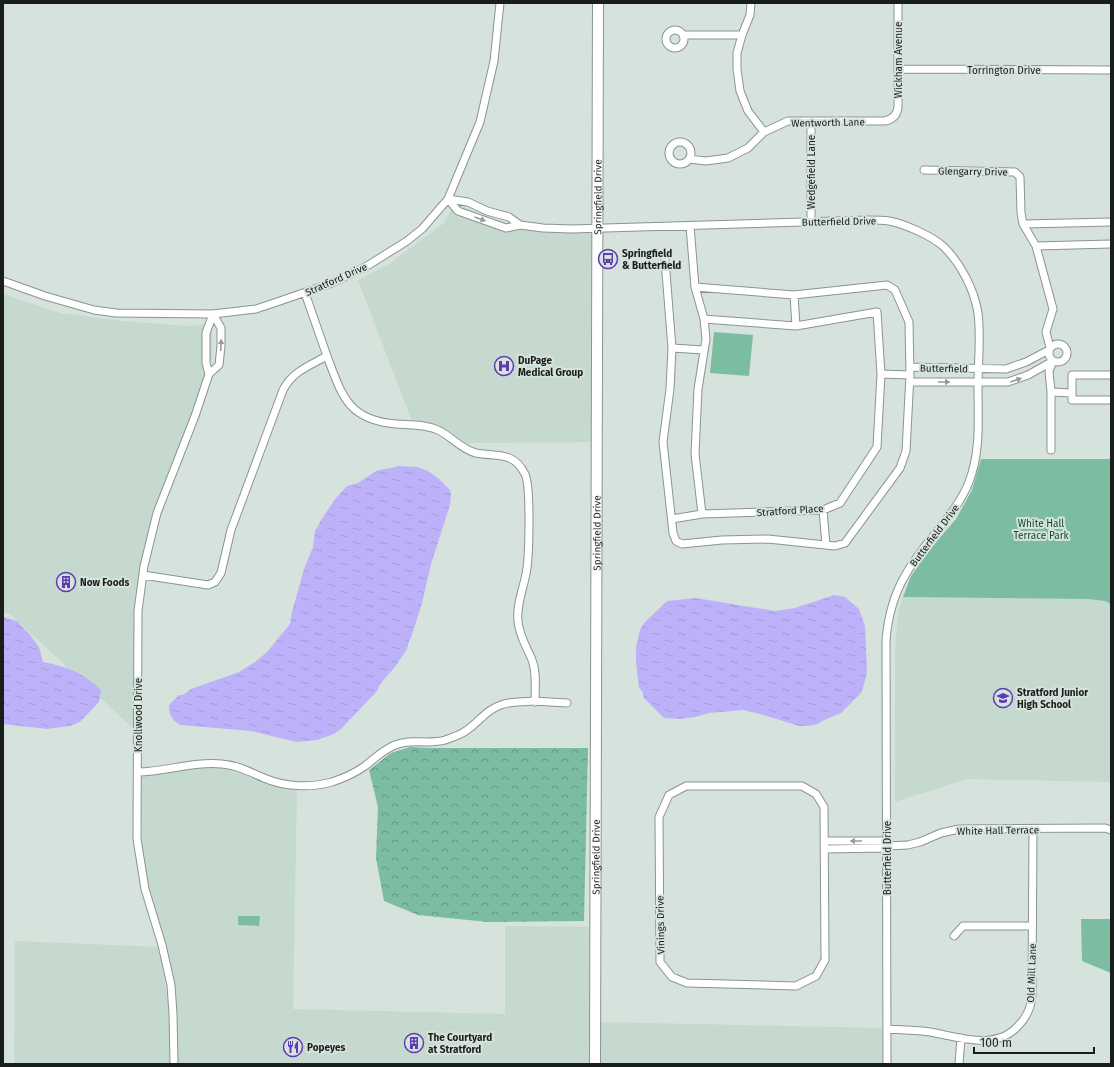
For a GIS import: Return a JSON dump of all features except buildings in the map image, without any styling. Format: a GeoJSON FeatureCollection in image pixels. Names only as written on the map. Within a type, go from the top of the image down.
{"type":"FeatureCollection","features":[{"type":"Feature","properties":{"kind":"street","name":"Stratford Drive"},"geometry":{"type":"LineString","coordinates":[[3,281],[45,296],[94,310],[116,313],[213,314],[256,309],[332,283],[367,266],[408,241],[422,229],[448,199],[480,122],[494,61],[500,3]]}},
{"type":"Feature","properties":{"kind":"street","name":"Springfield Drive"},"geometry":{"type":"LineString","coordinates":[[595,1064],[598,3]]}},
{"type":"Feature","properties":{"kind":"street"},"geometry":{"type":"LineString","coordinates":[[689,159],[706,161],[728,158],[748,148],[764,132],[748,111],[740,90],[736,69],[737,53],[750,15],[751,3]]}},
{"type":"Feature","properties":{"kind":"street","name":"Wickham Avenue"},"geometry":{"type":"LineString","coordinates":[[894,117],[898,109],[898,3]]}},
{"type":"Feature","properties":{"kind":"street"},"geometry":{"type":"LineString","coordinates":[[683,35],[742,35]]}},
{"type":"Feature","properties":{"kind":"street","name":"Torrington Drive"},"geometry":{"type":"LineString","coordinates":[[898,69],[1111,70]]}},
{"type":"Feature","properties":{"kind":"street","name":"Wentworth Lane"},"geometry":{"type":"LineString","coordinates":[[764,132],[788,121],[884,121],[894,117]]}},
{"type":"Feature","properties":{"kind":"street","name":"Wedgefield Lane"},"geometry":{"type":"LineString","coordinates":[[811,122],[811,221]]}},
{"type":"Feature","properties":{"kind":"street","name":"Glengarry Drive"},"geometry":{"type":"LineString","coordinates":[[924,170],[1015,172],[1020,177],[1021,213],[1023,224],[1036,246],[1053,309],[1046,332],[1050,349],[1049,357],[1054,361]]}},
{"type":"Feature","properties":{"kind":"street"},"geometry":{"type":"LineString","coordinates":[[448,199],[468,202],[488,211],[509,217],[520,225]]}},
{"type":"Feature","properties":{"kind":"street"},"geometry":{"type":"LineString","coordinates":[[448,199],[458,211],[480,219],[506,228],[520,225]]}},
{"type":"Feature","properties":{"kind":"street","name":"Butterfield Drive"},"geometry":{"type":"LineString","coordinates":[[520,225],[543,228],[572,229],[811,221],[889,221],[911,228],[943,246],[966,278],[975,301],[978,327],[977,450],[970,478],[961,498],[948,518],[906,572],[892,602],[886,640],[887,1064]]}},
{"type":"Feature","properties":{"kind":"street"},"geometry":{"type":"LineString","coordinates":[[1023,224],[1111,222]]}},
{"type":"Feature","properties":{"kind":"street"},"geometry":{"type":"LineString","coordinates":[[690,226],[695,287],[704,319],[706,339],[698,388],[695,454],[702,514]]}},
{"type":"Feature","properties":{"kind":"street"},"geometry":{"type":"LineString","coordinates":[[1036,246],[1111,244]]}},
{"type":"Feature","properties":{"kind":"street"},"geometry":{"type":"LineString","coordinates":[[665,260],[672,348],[670,389],[663,442],[673,533],[676,541],[682,544],[722,540],[768,539],[835,546],[845,543],[900,468],[906,451],[910,375],[909,322],[894,290],[887,285],[794,295],[695,287]]}},
{"type":"Feature","properties":{"kind":"street"},"geometry":{"type":"LineString","coordinates":[[305,293],[339,388],[346,401],[358,412],[368,419],[380,422],[427,427],[437,430],[468,450],[476,453],[500,455],[512,458],[523,470],[529,490],[528,549],[527,567],[518,620],[520,633],[532,661],[535,674],[535,702]]}},
{"type":"Feature","properties":{"kind":"street"},"geometry":{"type":"LineString","coordinates":[[794,295],[796,326]]}},
{"type":"Feature","properties":{"kind":"street","name":"Stratford Place"},"geometry":{"type":"LineString","coordinates":[[672,518],[702,514],[822,510],[840,503],[877,447],[881,374],[877,312],[796,326],[704,319]]}},
{"type":"Feature","properties":{"kind":"street","name":"Knollwood Drive"},"geometry":{"type":"LineString","coordinates":[[209,374],[206,363],[206,333],[213,314]]}},
{"type":"Feature","properties":{"kind":"street","name":"Knollwood Drive"},"geometry":{"type":"LineString","coordinates":[[174,1064],[171,985],[165,955],[145,889],[137,839],[138,611],[146,553],[157,513],[195,416],[209,374],[219,365],[221,328],[213,314]]}},
{"type":"Feature","properties":{"kind":"street"},"geometry":{"type":"LineString","coordinates":[[978,369],[1006,369],[1026,362],[1050,349],[1052,345],[1058,344],[1064,346],[1067,351],[1067,357],[1065,359],[1060,362],[1054,361],[1028,376],[1008,382],[978,382]]}},
{"type":"Feature","properties":{"kind":"street"},"geometry":{"type":"LineString","coordinates":[[672,348],[704,350]]}},
{"type":"Feature","properties":{"kind":"street"},"geometry":{"type":"LineString","coordinates":[[143,575],[208,585],[217,580],[222,571],[231,530],[284,390],[289,380],[298,371],[327,356]]}},
{"type":"Feature","properties":{"kind":"street"},"geometry":{"type":"LineString","coordinates":[[1051,450],[1051,392],[1049,371],[1054,361]]}},
{"type":"Feature","properties":{"kind":"street","name":"Butterfield"},"geometry":{"type":"LineString","coordinates":[[910,375],[978,369]]}},
{"type":"Feature","properties":{"kind":"street","name":"Butterfield"},"geometry":{"type":"LineString","coordinates":[[881,374],[910,375],[978,382]]}},
{"type":"Feature","properties":{"kind":"street"},"geometry":{"type":"LineString","coordinates":[[1111,375],[1072,376],[1072,400],[1111,400]]}},
{"type":"Feature","properties":{"kind":"street"},"geometry":{"type":"LineString","coordinates":[[1051,392],[1072,393]]}},
{"type":"Feature","properties":{"kind":"street"},"geometry":{"type":"LineString","coordinates":[[822,510],[826,545]]}},
{"type":"Feature","properties":{"kind":"street"},"geometry":{"type":"LineString","coordinates":[[138,772],[151,772],[188,766],[221,764],[246,770],[265,779],[286,785],[303,786],[321,784],[332,782],[354,773],[382,752],[396,745],[411,741],[441,741],[455,737],[468,730],[489,711],[500,705],[514,702],[567,703]]}},
{"type":"Feature","properties":{"kind":"street","name":"Vinings Drive"},"geometry":{"type":"LineString","coordinates":[[686,786],[802,786],[816,794],[824,807],[825,845],[825,960],[816,976],[796,986],[687,983],[672,977],[660,962],[659,817],[668,795],[686,786]]}},
{"type":"Feature","properties":{"kind":"street","name":"White Hall Terrace"},"geometry":{"type":"LineString","coordinates":[[887,845],[914,843],[959,828],[1106,828],[1111,830]]}},
{"type":"Feature","properties":{"kind":"street","name":"Old Mill Lane"},"geometry":{"type":"LineString","coordinates":[[887,1029],[928,1032],[979,1040],[993,1040],[1015,1030],[1024,1019],[1030,1008],[1032,996],[1033,829]]}},
{"type":"Feature","properties":{"kind":"street"},"geometry":{"type":"LineString","coordinates":[[825,845],[887,845]]}},
{"type":"Feature","properties":{"kind":"street"},"geometry":{"type":"LineString","coordinates":[[954,936],[963,926],[1032,926]]}},
{"type":"Feature","properties":{"kind":"street"},"geometry":{"type":"LineString","coordinates":[[959,1064],[961,1038]]}},
{"type":"Feature","properties":{"kind":"shaded area"},"geometry":{"type":"Polygon","coordinates":[[[455,203],[481,215],[520,228],[595,231],[594,442],[466,443],[436,424],[411,419],[358,280],[389,264],[444,223],[455,203]]]}},
{"type":"Feature","properties":{"kind":"shaded area"},"geometry":{"type":"Polygon","coordinates":[[[3,294],[60,313],[122,321],[188,326],[212,324],[212,359],[194,412],[151,525],[139,577],[135,627],[135,730],[9,613],[3,613],[3,294]]]}},
{"type":"Feature","properties":{"kind":"shaded area","name":"Stratford Junior High School"},"geometry":{"type":"Polygon","coordinates":[[[903,597],[1088,599],[1105,601],[1111,604],[1111,782],[967,779],[895,802],[895,652],[898,613],[903,597]]]}},
{"type":"Feature","properties":{"kind":"shaded area"},"geometry":{"type":"Polygon","coordinates":[[[222,767],[282,787],[297,788],[293,1009],[505,1014],[505,926],[592,927],[592,1064],[14,1064],[15,941],[160,947],[168,1004],[176,1005],[170,962],[145,871],[142,846],[142,776],[199,768],[222,767]]]}},
{"type":"Feature","properties":{"kind":"shaded area"},"geometry":{"type":"Polygon","coordinates":[[[598,1022],[884,1028],[884,1064],[598,1064],[598,1022]]]}},
{"type":"Feature","properties":{"kind":"green space"},"geometry":{"type":"Polygon","coordinates":[[[714,332],[753,335],[749,376],[710,373],[714,332]]]}},
{"type":"Feature","properties":{"kind":"green space","name":"White Hall Terrace Park"},"geometry":{"type":"Polygon","coordinates":[[[981,459],[1111,459],[1111,604],[1105,601],[1088,599],[903,597],[911,576],[931,548],[956,519],[972,490],[981,459]]]}},
{"type":"Feature","properties":{"kind":"green space"},"geometry":{"type":"Polygon","coordinates":[[[410,747],[588,748],[584,921],[488,922],[418,915],[384,901],[376,858],[378,807],[369,770],[391,753],[410,747]]]}},
{"type":"Feature","properties":{"kind":"green space"},"geometry":{"type":"Polygon","coordinates":[[[238,916],[260,916],[259,926],[238,925],[238,916]]]}},
{"type":"Feature","properties":{"kind":"green space"},"geometry":{"type":"Polygon","coordinates":[[[1081,919],[1111,919],[1111,973],[1082,961],[1081,919]]]}},
{"type":"Feature","properties":{"kind":"water"},"geometry":{"type":"Polygon","coordinates":[[[400,466],[417,467],[428,471],[439,479],[451,493],[450,505],[431,564],[422,603],[407,649],[395,667],[380,684],[377,691],[341,729],[334,734],[317,740],[297,742],[251,731],[180,725],[175,721],[170,714],[169,705],[179,695],[183,695],[191,689],[239,672],[255,662],[267,652],[290,624],[304,569],[313,547],[315,531],[336,498],[347,486],[358,483],[376,471],[400,466]]]}},
{"type":"Feature","properties":{"kind":"water"},"geometry":{"type":"Polygon","coordinates":[[[834,595],[845,597],[859,609],[865,626],[867,672],[865,681],[861,693],[841,713],[818,724],[808,726],[799,726],[744,710],[709,713],[680,719],[664,718],[644,698],[642,691],[639,688],[636,663],[636,647],[640,630],[644,623],[667,601],[696,598],[775,611],[795,608],[834,595]]]}},
{"type":"Feature","properties":{"kind":"water"},"geometry":{"type":"Polygon","coordinates":[[[3,617],[17,621],[30,635],[39,647],[43,662],[74,671],[88,679],[101,690],[99,702],[80,722],[70,726],[47,729],[3,724],[3,617]]]}},
{"type":"Feature","properties":{"kind":"place","name":"Springfield & Butterfield"},"geometry":{"type":"Point","coordinates":[608,259]}},
{"type":"Feature","properties":{"kind":"place","name":"DuPage Medical Group"},"geometry":{"type":"Point","coordinates":[504,366]}},
{"type":"Feature","properties":{"kind":"place","name":"Now Foods"},"geometry":{"type":"Point","coordinates":[66,582]}},
{"type":"Feature","properties":{"kind":"place","name":"Stratford Junior High School"},"geometry":{"type":"Point","coordinates":[1003,698]}},
{"type":"Feature","properties":{"kind":"place","name":"The Courtyard at Stratford"},"geometry":{"type":"Point","coordinates":[414,1043]}},
{"type":"Feature","properties":{"kind":"place","name":"Popeyes"},"geometry":{"type":"Point","coordinates":[293,1047]}}]}
